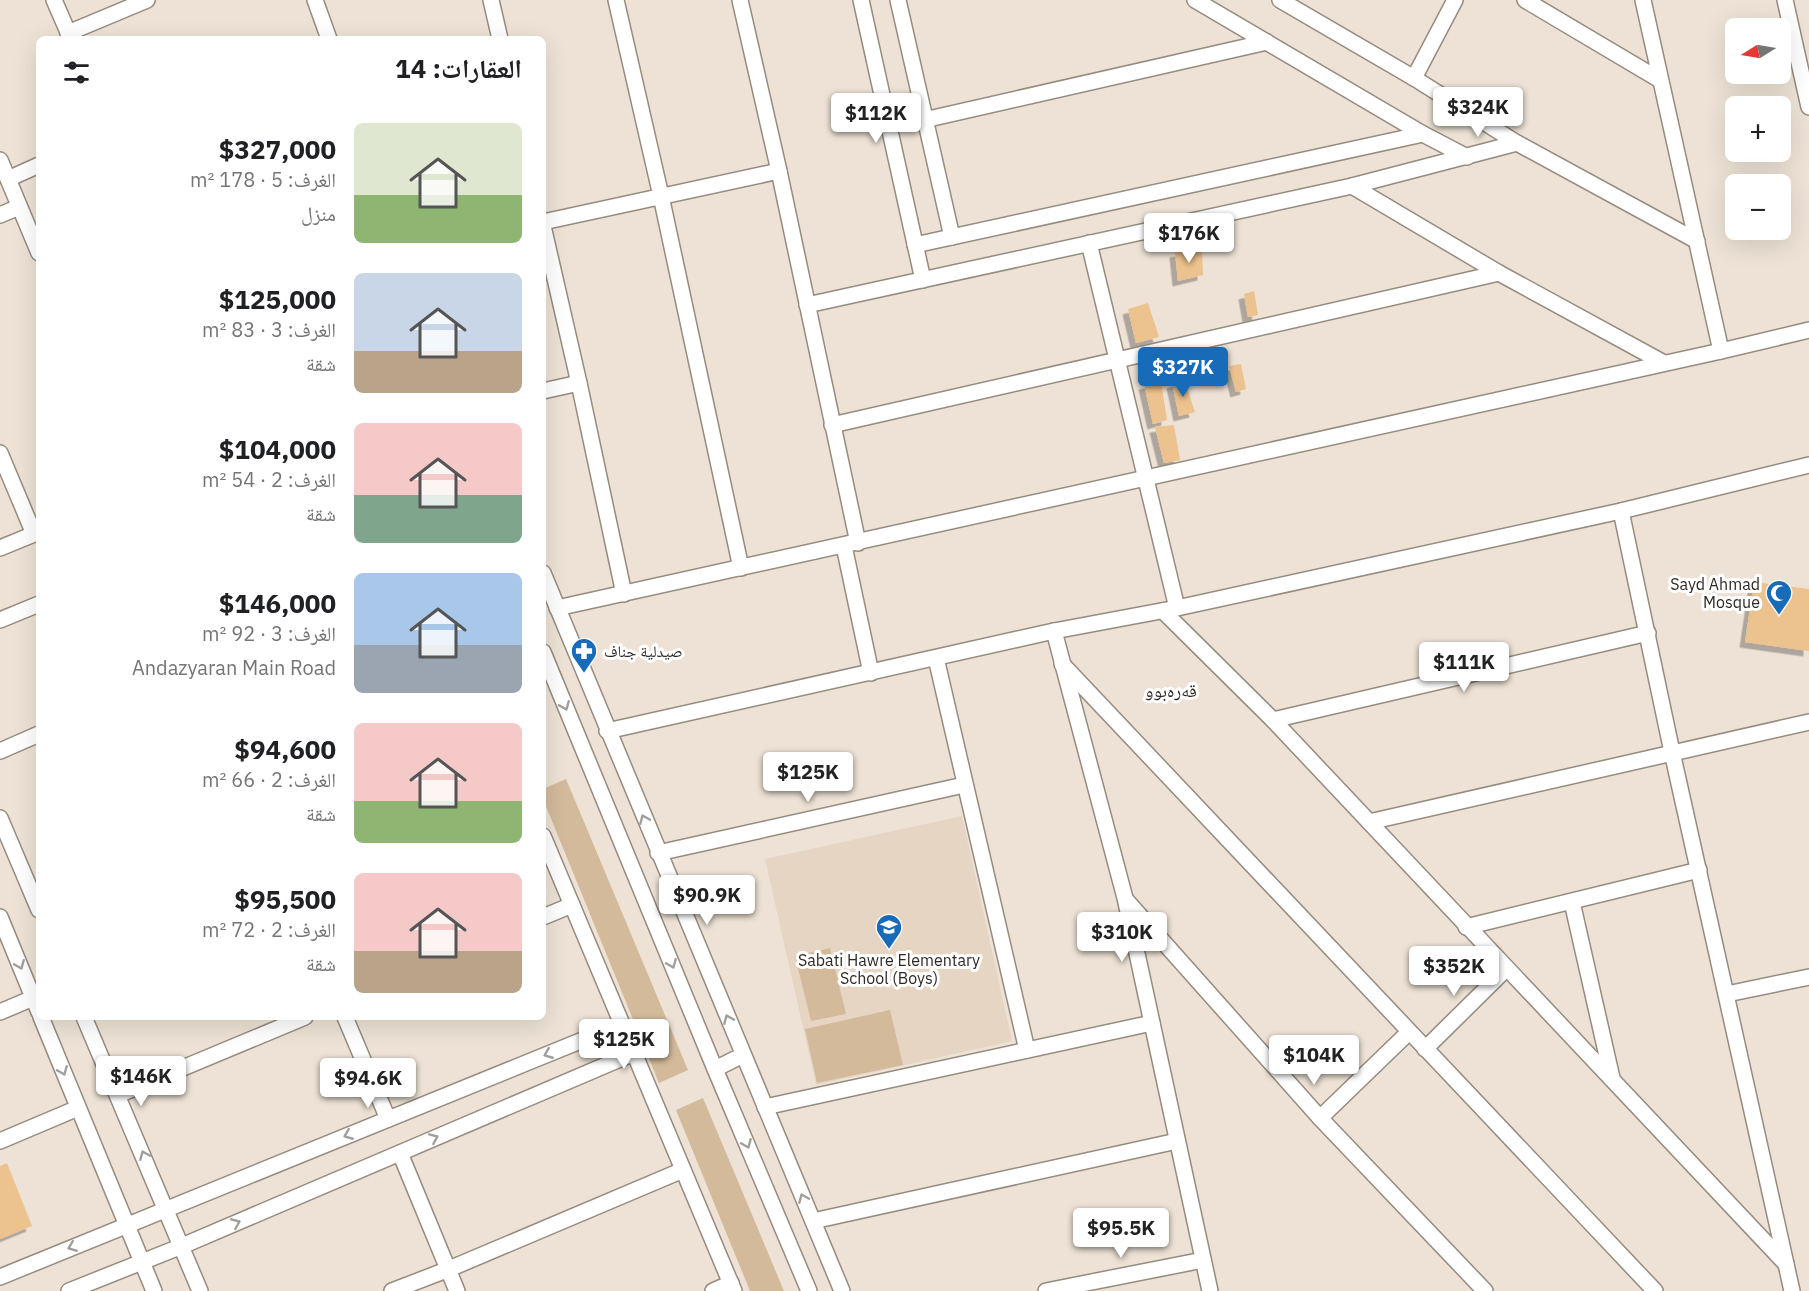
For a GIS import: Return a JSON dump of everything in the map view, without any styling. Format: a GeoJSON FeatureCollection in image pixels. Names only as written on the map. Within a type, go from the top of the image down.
{"type":"FeatureCollection","features":[{"type":"Feature","properties":{"kind":"street"},"geometry":{"type":"LineString","coordinates":[[54,0],[69,36],[147,0]]}},
{"type":"Feature","properties":{"kind":"street"},"geometry":{"type":"LineString","coordinates":[[315,0],[328,36]]}},
{"type":"Feature","properties":{"kind":"street"},"geometry":{"type":"LineString","coordinates":[[491,0],[499,36]]}},
{"type":"Feature","properties":{"kind":"street"},"geometry":{"type":"LineString","coordinates":[[616,0],[741,567]]}},
{"type":"Feature","properties":{"kind":"street"},"geometry":{"type":"LineString","coordinates":[[740,0],[779,171],[832,425],[871,673]]}},
{"type":"Feature","properties":{"kind":"street"},"geometry":{"type":"LineString","coordinates":[[861,0],[923,280]]}},
{"type":"Feature","properties":{"kind":"street"},"geometry":{"type":"LineString","coordinates":[[900,0],[924,120],[952,237]]}},
{"type":"Feature","properties":{"kind":"street"},"geometry":{"type":"LineString","coordinates":[[1195,0],[1423,134],[1467,157]]}},
{"type":"Feature","properties":{"kind":"street"},"geometry":{"type":"LineString","coordinates":[[1280,0],[1414,78],[1517,143],[1697,241]]}},
{"type":"Feature","properties":{"kind":"street"},"geometry":{"type":"LineString","coordinates":[[1414,78],[1455,0]]}},
{"type":"Feature","properties":{"kind":"street"},"geometry":{"type":"LineString","coordinates":[[1526,0],[1660,80]]}},
{"type":"Feature","properties":{"kind":"street"},"geometry":{"type":"LineString","coordinates":[[1643,0],[1721,351]]}},
{"type":"Feature","properties":{"kind":"street"},"geometry":{"type":"LineString","coordinates":[[1785,0],[1809,107]]}},
{"type":"Feature","properties":{"kind":"street"},"geometry":{"type":"LineString","coordinates":[[924,120],[1268,42]]}},
{"type":"Feature","properties":{"kind":"street"},"geometry":{"type":"LineString","coordinates":[[915,245],[1423,134]]}},
{"type":"Feature","properties":{"kind":"street"},"geometry":{"type":"LineString","coordinates":[[807,305],[1352,186],[1517,143]]}},
{"type":"Feature","properties":{"kind":"street"},"geometry":{"type":"LineString","coordinates":[[0,160],[36,246]]}},
{"type":"Feature","properties":{"kind":"street"},"geometry":{"type":"LineString","coordinates":[[8,178],[36,166]]}},
{"type":"Feature","properties":{"kind":"street"},"geometry":{"type":"LineString","coordinates":[[546,223],[779,171]]}},
{"type":"Feature","properties":{"kind":"street"},"geometry":{"type":"LineString","coordinates":[[1352,186],[1499,273],[1664,363]]}},
{"type":"Feature","properties":{"kind":"street"},"geometry":{"type":"LineString","coordinates":[[0,215],[20,207]]}},
{"type":"Feature","properties":{"kind":"street"},"geometry":{"type":"LineString","coordinates":[[546,237],[624,594]]}},
{"type":"Feature","properties":{"kind":"street"},"geometry":{"type":"LineString","coordinates":[[1089,243],[1146,477],[1170,609],[1466,927],[1612,1077],[1786,1264]]}},
{"type":"Feature","properties":{"kind":"street"},"geometry":{"type":"LineString","coordinates":[[832,425],[1499,273]]}},
{"type":"Feature","properties":{"kind":"street"},"geometry":{"type":"LineString","coordinates":[[557,608],[851,545],[1809,330]]}},
{"type":"Feature","properties":{"kind":"street"},"geometry":{"type":"LineString","coordinates":[[546,390],[579,383]]}},
{"type":"Feature","properties":{"kind":"street"},"geometry":{"type":"LineString","coordinates":[[0,453],[36,533],[0,548]]}},
{"type":"Feature","properties":{"kind":"street"},"geometry":{"type":"LineString","coordinates":[[607,731],[1054,631],[1170,609],[1621,511],[1809,465]]}},
{"type":"Feature","properties":{"kind":"street"},"geometry":{"type":"LineString","coordinates":[[1621,511],[1792,1291]]}},
{"type":"Feature","properties":{"kind":"street"},"geometry":{"type":"LineString","coordinates":[[546,580],[842,1291]]}},
{"type":"Feature","properties":{"kind":"street"},"geometry":{"type":"LineString","coordinates":[[0,620],[36,605]]}},
{"type":"Feature","properties":{"kind":"street"},"geometry":{"type":"LineString","coordinates":[[1054,631],[1125,898],[1210,1291]]}},
{"type":"Feature","properties":{"kind":"street"},"geometry":{"type":"LineString","coordinates":[[1273,720],[1648,633]]}},
{"type":"Feature","properties":{"kind":"street"},"geometry":{"type":"LineString","coordinates":[[936,658],[1027,1050]]}},
{"type":"Feature","properties":{"kind":"street"},"geometry":{"type":"LineString","coordinates":[[546,659],[809,1291]]}},
{"type":"Feature","properties":{"kind":"street"},"geometry":{"type":"LineString","coordinates":[[1062,664],[1655,1291]]}},
{"type":"Feature","properties":{"kind":"street"},"geometry":{"type":"LineString","coordinates":[[1369,822],[1809,722]]}},
{"type":"Feature","properties":{"kind":"street"},"geometry":{"type":"LineString","coordinates":[[0,751],[36,735]]}},
{"type":"Feature","properties":{"kind":"street"},"geometry":{"type":"LineString","coordinates":[[658,853],[964,785]]}},
{"type":"Feature","properties":{"kind":"street"},"geometry":{"type":"LineString","coordinates":[[0,818],[36,903]]}},
{"type":"Feature","properties":{"kind":"street"},"geometry":{"type":"LineString","coordinates":[[546,843],[733,1287],[714,1291]]}},
{"type":"Feature","properties":{"kind":"street"},"geometry":{"type":"LineString","coordinates":[[24,875],[36,869]]}},
{"type":"Feature","properties":{"kind":"street"},"geometry":{"type":"LineString","coordinates":[[1466,927],[1699,870]]}},
{"type":"Feature","properties":{"kind":"street"},"geometry":{"type":"LineString","coordinates":[[1125,898],[1320,1118],[1485,1291]]}},
{"type":"Feature","properties":{"kind":"street"},"geometry":{"type":"LineString","coordinates":[[1572,902],[1612,1077]]}},
{"type":"Feature","properties":{"kind":"street"},"geometry":{"type":"LineString","coordinates":[[546,916],[572,905]]}},
{"type":"Feature","properties":{"kind":"street"},"geometry":{"type":"LineString","coordinates":[[0,917],[36,1005],[0,1012]]}},
{"type":"Feature","properties":{"kind":"street"},"geometry":{"type":"LineString","coordinates":[[1425,1049],[1506,969]]}},
{"type":"Feature","properties":{"kind":"street"},"geometry":{"type":"LineString","coordinates":[[1727,994],[1809,976]]}},
{"type":"Feature","properties":{"kind":"street"},"geometry":{"type":"LineString","coordinates":[[42,1020],[154,1291]]}},
{"type":"Feature","properties":{"kind":"street"},"geometry":{"type":"LineString","coordinates":[[85,1020],[201,1291]]}},
{"type":"Feature","properties":{"kind":"street"},"geometry":{"type":"LineString","coordinates":[[118,1095],[298,1020]]}},
{"type":"Feature","properties":{"kind":"street"},"geometry":{"type":"LineString","coordinates":[[346,1020],[388,1119]]}},
{"type":"Feature","properties":{"kind":"street"},"geometry":{"type":"LineString","coordinates":[[765,1107],[1152,1023]]}},
{"type":"Feature","properties":{"kind":"street"},"geometry":{"type":"LineString","coordinates":[[0,1277],[622,1024]]}},
{"type":"Feature","properties":{"kind":"street"},"geometry":{"type":"LineString","coordinates":[[1320,1118],[1409,1032]]}},
{"type":"Feature","properties":{"kind":"street"},"geometry":{"type":"LineString","coordinates":[[69,1291],[182,1246],[634,1053]]}},
{"type":"Feature","properties":{"kind":"street"},"geometry":{"type":"LineString","coordinates":[[715,1069],[743,1055]]}},
{"type":"Feature","properties":{"kind":"street"},"geometry":{"type":"LineString","coordinates":[[0,1141],[78,1108]]}},
{"type":"Feature","properties":{"kind":"street"},"geometry":{"type":"LineString","coordinates":[[813,1221],[1177,1141]]}},
{"type":"Feature","properties":{"kind":"street"},"geometry":{"type":"LineString","coordinates":[[400,1153],[457,1291]]}},
{"type":"Feature","properties":{"kind":"street"},"geometry":{"type":"LineString","coordinates":[[392,1291],[683,1170]]}},
{"type":"Feature","properties":{"kind":"street"},"geometry":{"type":"LineString","coordinates":[[1046,1291],[1203,1260]]}},
{"type":"Feature","properties":{"kind":"shaded area"},"geometry":{"type":"Polygon","coordinates":[[[566,779],[688,1070],[659,1083],[546,806],[546,788],[566,779]]]}},
{"type":"Feature","properties":{"kind":"shaded area","name":"Sabati Hawre Elementary School (Boys)"},"geometry":{"type":"Polygon","coordinates":[[[962,816],[1012,1041],[816,1085],[765,859],[962,816]]]}},
{"type":"Feature","properties":{"kind":"shaded area"},"geometry":{"type":"Polygon","coordinates":[[[830,948],[846,1014],[811,1021],[795,956],[830,948]]]}},
{"type":"Feature","properties":{"kind":"shaded area"},"geometry":{"type":"Polygon","coordinates":[[[890,1010],[903,1065],[817,1083],[805,1029],[890,1010]]]}},
{"type":"Feature","properties":{"kind":"shaded area"},"geometry":{"type":"Polygon","coordinates":[[[703,1098],[784,1291],[750,1291],[676,1110],[703,1098]]]}},
{"type":"Feature","properties":{"kind":"building"},"geometry":{"type":"Polygon","coordinates":[[[1202,248],[1203,275],[1178,281],[1175,252],[1202,248]]]}},
{"type":"Feature","properties":{"kind":"building"},"geometry":{"type":"Polygon","coordinates":[[[1254,291],[1258,315],[1248,317],[1244,294],[1254,291]]]}},
{"type":"Feature","properties":{"kind":"building"},"geometry":{"type":"Polygon","coordinates":[[[1148,303],[1159,337],[1136,343],[1128,309],[1148,303]]]}},
{"type":"Feature","properties":{"kind":"building"},"geometry":{"type":"Polygon","coordinates":[[[1241,364],[1246,389],[1236,392],[1229,366],[1241,364]]]}},
{"type":"Feature","properties":{"kind":"building"},"geometry":{"type":"Polygon","coordinates":[[[1184,379],[1195,412],[1179,416],[1172,383],[1184,379]]]}},
{"type":"Feature","properties":{"kind":"building"},"geometry":{"type":"Polygon","coordinates":[[[1161,381],[1167,420],[1153,424],[1144,384],[1161,381]]]}},
{"type":"Feature","properties":{"kind":"building"},"geometry":{"type":"Polygon","coordinates":[[[1174,425],[1180,460],[1164,463],[1155,427],[1174,425]]]}},
{"type":"Feature","properties":{"kind":"building","name":"Sayd Ahmad Mosque"},"geometry":{"type":"Polygon","coordinates":[[[1754,582],[1809,589],[1809,651],[1745,642],[1754,582]]]}},
{"type":"Feature","properties":{"kind":"building"},"geometry":{"type":"Polygon","coordinates":[[[7,1163],[32,1226],[0,1239],[0,1166],[7,1163]]]}},
{"type":"Feature","properties":{"kind":"place","name":"Sayd Ahmad Mosque"},"geometry":{"type":"Point","coordinates":[1779,616]}},
{"type":"Feature","properties":{"kind":"place","name":"صيدلية جناف"},"geometry":{"type":"Point","coordinates":[584,674]}},
{"type":"Feature","properties":{"kind":"place","name":"Sabati Hawre Elementary School (Boys)"},"geometry":{"type":"Point","coordinates":[889,950]}},
{"type":"Feature","properties":{"kind":"district","name":"قەرەبوو"},"geometry":{"type":"Point","coordinates":[1171,691]}}]}
